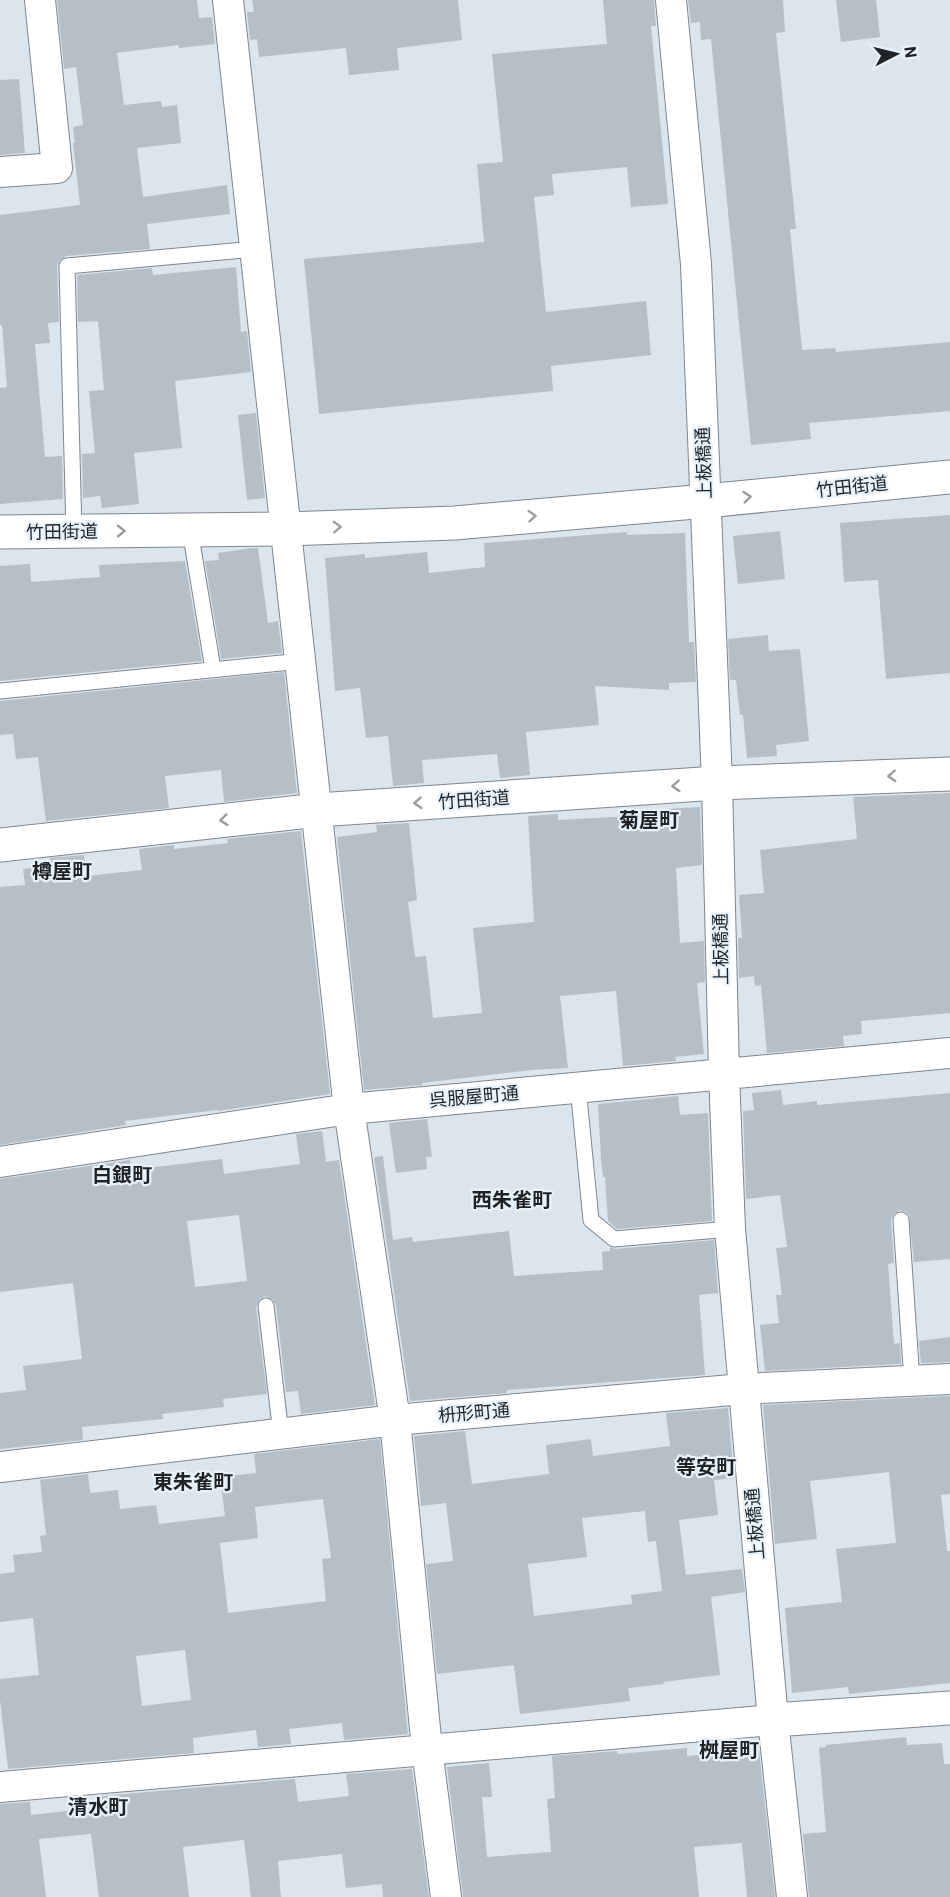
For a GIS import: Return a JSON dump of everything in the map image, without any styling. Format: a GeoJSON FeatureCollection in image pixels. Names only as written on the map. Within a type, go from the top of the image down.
{"type":"FeatureCollection","features":[{"type":"Feature","properties":{"kind":"main road","name":"竹田街道"},"geometry":{"type":"LineString","coordinates":[[0,532],[286,529],[455,523],[950,477]]}},
{"type":"Feature","properties":{"kind":"main road","name":"竹田街道"},"geometry":{"type":"LineString","coordinates":[[0,845],[318,810],[717,783],[950,774]]}},
{"type":"Feature","properties":{"kind":"main road"},"geometry":{"type":"LineString","coordinates":[[773,1720],[950,1708]]}},
{"type":"Feature","properties":{"kind":"street"},"geometry":{"type":"LineString","coordinates":[[0,172],[57,168],[40,0]]}},
{"type":"Feature","properties":{"kind":"street"},"geometry":{"type":"LineString","coordinates":[[228,0],[349,1109],[395,1420],[427,1749],[446,1897]]}},
{"type":"Feature","properties":{"kind":"street","name":"上板橋通"},"geometry":{"type":"LineString","coordinates":[[671,0],[696,264],[717,783],[730,1228],[773,1720],[792,1897]]}},
{"type":"Feature","properties":{"kind":"street","name":"呉服屋町通"},"geometry":{"type":"LineString","coordinates":[[0,1162],[349,1109],[950,1053]]}},
{"type":"Feature","properties":{"kind":"street","name":"枡形町通"},"geometry":{"type":"LineString","coordinates":[[0,1467],[395,1420],[743,1389],[950,1379]]}},
{"type":"Feature","properties":{"kind":"street"},"geometry":{"type":"LineString","coordinates":[[0,1787],[773,1720]]}},
{"type":"Feature","properties":{"kind":"lane"},"geometry":{"type":"LineString","coordinates":[[74,532],[67,266],[255,249]]}},
{"type":"Feature","properties":{"kind":"lane"},"geometry":{"type":"LineString","coordinates":[[190,530],[213,669]]}},
{"type":"Feature","properties":{"kind":"lane"},"geometry":{"type":"LineString","coordinates":[[0,691],[301,661]]}},
{"type":"Feature","properties":{"kind":"lane"},"geometry":{"type":"LineString","coordinates":[[578,1087],[591,1221],[614,1239],[730,1228]]}},
{"type":"Feature","properties":{"kind":"lane"},"geometry":{"type":"LineString","coordinates":[[901,1220],[912,1381]]}},
{"type":"Feature","properties":{"kind":"lane"},"geometry":{"type":"LineString","coordinates":[[266,1306],[281,1434]]}},
{"type":"Feature","properties":{"kind":"building"},"geometry":{"type":"Polygon","coordinates":[[[57,0],[197,0],[199,18],[212,17],[215,44],[179,48],[178,45],[117,53],[124,105],[161,101],[162,107],[177,105],[181,143],[137,148],[143,197],[227,185],[230,214],[147,224],[150,249],[66,256],[59,261],[57,266],[59,322],[48,323],[50,343],[35,344],[45,457],[62,456],[63,499],[0,504],[0,388],[7,387],[2,325],[0,325],[0,215],[80,205],[73,127],[83,125],[76,67],[64,69],[57,0]]]}},
{"type":"Feature","properties":{"kind":"building"},"geometry":{"type":"Polygon","coordinates":[[[252,0],[458,0],[462,40],[397,48],[399,70],[349,75],[346,48],[259,57],[257,39],[250,40],[247,12],[254,12],[252,0]]]}},
{"type":"Feature","properties":{"kind":"building"},"geometry":{"type":"Polygon","coordinates":[[[603,0],[654,0],[656,26],[651,26],[668,204],[631,207],[627,167],[552,174],[554,195],[534,197],[546,312],[646,301],[651,355],[551,366],[553,391],[319,414],[304,259],[484,242],[477,164],[503,162],[492,54],[607,44],[603,0]]]}},
{"type":"Feature","properties":{"kind":"building"},"geometry":{"type":"Polygon","coordinates":[[[688,0],[783,0],[785,32],[776,33],[796,229],[790,229],[802,350],[835,348],[836,352],[950,342],[950,411],[809,423],[811,439],[751,445],[711,39],[701,40],[700,22],[691,23],[688,0]]]}},
{"type":"Feature","properties":{"kind":"building"},"geometry":{"type":"Polygon","coordinates":[[[836,0],[876,0],[880,37],[841,42],[836,0]]]}},
{"type":"Feature","properties":{"kind":"building"},"geometry":{"type":"Polygon","coordinates":[[[19,79],[25,153],[0,155],[0,80],[19,79]]]}},
{"type":"Feature","properties":{"kind":"building"},"geometry":{"type":"Polygon","coordinates":[[[236,267],[241,332],[247,331],[251,372],[175,381],[182,448],[134,453],[139,504],[102,508],[100,496],[83,498],[82,454],[95,453],[89,391],[104,390],[98,321],[78,322],[77,275],[152,268],[153,275],[236,267]]]}},
{"type":"Feature","properties":{"kind":"building"},"geometry":{"type":"Polygon","coordinates":[[[256,413],[265,498],[247,500],[238,415],[256,413]]]}},
{"type":"Feature","properties":{"kind":"building"},"geometry":{"type":"Polygon","coordinates":[[[950,515],[950,673],[886,679],[878,580],[844,582],[840,523],[950,515]]]}},
{"type":"Feature","properties":{"kind":"building"},"geometry":{"type":"Polygon","coordinates":[[[780,531],[785,579],[738,584],[733,536],[780,531]]]}},
{"type":"Feature","properties":{"kind":"building"},"geometry":{"type":"Polygon","coordinates":[[[627,532],[627,535],[685,533],[689,642],[694,642],[696,682],[669,683],[669,690],[595,686],[599,725],[526,732],[530,775],[500,778],[497,754],[422,760],[424,783],[393,786],[388,736],[366,738],[360,688],[335,691],[325,558],[365,554],[365,558],[427,552],[429,573],[485,567],[484,543],[627,532]]]}},
{"type":"Feature","properties":{"kind":"building"},"geometry":{"type":"Polygon","coordinates":[[[258,548],[268,623],[278,621],[282,653],[221,659],[205,561],[219,560],[218,553],[258,548]]]}},
{"type":"Feature","properties":{"kind":"building"},"geometry":{"type":"Polygon","coordinates":[[[185,561],[202,661],[0,681],[0,566],[30,564],[31,582],[100,577],[99,565],[185,561]]]}},
{"type":"Feature","properties":{"kind":"building"},"geometry":{"type":"Polygon","coordinates":[[[768,635],[769,651],[800,649],[809,741],[776,745],[777,756],[747,758],[743,715],[740,715],[736,680],[730,680],[728,639],[768,635]]]}},
{"type":"Feature","properties":{"kind":"building"},"geometry":{"type":"Polygon","coordinates":[[[284,672],[297,793],[224,802],[221,770],[165,776],[169,808],[46,821],[38,757],[16,759],[13,734],[0,735],[0,701],[284,672]]]}},
{"type":"Feature","properties":{"kind":"building"},"geometry":{"type":"Polygon","coordinates":[[[950,793],[950,1013],[861,1021],[862,1034],[843,1036],[844,1046],[767,1053],[761,985],[755,986],[754,976],[739,978],[738,938],[742,938],[739,895],[764,893],[760,850],[857,839],[853,797],[950,793]]]}},
{"type":"Feature","properties":{"kind":"building"},"geometry":{"type":"Polygon","coordinates":[[[700,807],[702,865],[676,868],[680,943],[704,941],[705,982],[697,983],[704,1054],[675,1057],[676,1061],[623,1066],[616,991],[560,996],[568,1068],[532,1070],[422,1083],[422,1085],[364,1090],[337,837],[377,832],[376,825],[409,823],[417,900],[408,902],[415,957],[426,956],[433,1018],[482,1013],[473,928],[534,922],[528,816],[558,814],[558,820],[631,816],[631,811],[700,807]]]}},
{"type":"Feature","properties":{"kind":"building"},"geometry":{"type":"Polygon","coordinates":[[[301,831],[330,1094],[218,1111],[125,1121],[126,1125],[0,1145],[0,887],[25,885],[23,869],[51,866],[50,858],[84,855],[87,876],[142,870],[139,849],[174,845],[174,849],[228,843],[227,839],[301,831]]]}},
{"type":"Feature","properties":{"kind":"building"},"geometry":{"type":"Polygon","coordinates":[[[781,1090],[783,1105],[817,1101],[817,1105],[950,1093],[950,1259],[914,1262],[909,1215],[900,1210],[893,1215],[891,1220],[894,1263],[888,1264],[894,1344],[900,1343],[901,1364],[765,1371],[760,1325],[779,1323],[776,1295],[782,1295],[776,1248],[787,1247],[780,1195],[746,1199],[743,1111],[754,1110],[752,1093],[781,1090]]]}},
{"type":"Feature","properties":{"kind":"building"},"geometry":{"type":"Polygon","coordinates":[[[678,1096],[680,1115],[708,1113],[712,1221],[617,1229],[608,1221],[598,1104],[678,1096]]]}},
{"type":"Feature","properties":{"kind":"building"},"geometry":{"type":"Polygon","coordinates":[[[427,1119],[432,1157],[426,1157],[427,1169],[396,1173],[389,1123],[427,1119]]]}},
{"type":"Feature","properties":{"kind":"building"},"geometry":{"type":"Polygon","coordinates":[[[322,1131],[326,1162],[339,1160],[375,1405],[301,1414],[298,1391],[286,1392],[276,1305],[273,1300],[265,1296],[260,1299],[256,1307],[267,1394],[223,1399],[224,1407],[162,1414],[163,1419],[82,1427],[83,1440],[0,1449],[0,1393],[26,1390],[23,1366],[82,1359],[73,1283],[0,1292],[0,1179],[130,1160],[131,1170],[222,1159],[224,1174],[300,1164],[296,1134],[322,1131]],[[239,1215],[187,1221],[195,1287],[247,1281],[239,1215]]]}},
{"type":"Feature","properties":{"kind":"building"},"geometry":{"type":"Polygon","coordinates":[[[383,1156],[393,1240],[412,1237],[413,1242],[509,1231],[514,1276],[603,1270],[602,1252],[610,1251],[610,1247],[615,1249],[714,1240],[718,1293],[699,1295],[705,1375],[507,1390],[507,1393],[410,1401],[374,1157],[383,1156]]]}},
{"type":"Feature","properties":{"kind":"building"},"geometry":{"type":"Polygon","coordinates":[[[950,1337],[950,1362],[921,1363],[919,1341],[950,1337]]]}},
{"type":"Feature","properties":{"kind":"building"},"geometry":{"type":"Polygon","coordinates":[[[950,1396],[950,1494],[941,1495],[947,1551],[950,1551],[950,1683],[849,1694],[848,1687],[792,1693],[785,1608],[842,1602],[836,1549],[896,1543],[889,1472],[810,1481],[817,1539],[775,1544],[763,1405],[950,1396]]]}},
{"type":"Feature","properties":{"kind":"building"},"geometry":{"type":"Polygon","coordinates":[[[728,1408],[734,1478],[714,1480],[718,1515],[679,1520],[686,1575],[742,1569],[745,1592],[711,1597],[720,1675],[628,1688],[630,1701],[520,1714],[514,1665],[437,1674],[426,1564],[453,1561],[446,1503],[421,1506],[414,1436],[465,1431],[472,1484],[549,1474],[546,1445],[591,1439],[593,1456],[670,1446],[666,1413],[728,1408]],[[645,1511],[582,1518],[587,1557],[528,1564],[534,1616],[632,1604],[631,1595],[662,1591],[656,1541],[648,1542],[645,1511]]]}},
{"type":"Feature","properties":{"kind":"building"},"geometry":{"type":"Polygon","coordinates":[[[380,1439],[408,1734],[344,1740],[342,1723],[289,1729],[291,1744],[258,1747],[256,1730],[193,1738],[194,1753],[8,1769],[0,1700],[0,1679],[39,1675],[33,1618],[0,1622],[0,1574],[15,1572],[13,1555],[42,1552],[40,1536],[46,1535],[40,1480],[88,1474],[90,1493],[118,1490],[120,1509],[156,1505],[159,1524],[225,1516],[220,1477],[256,1473],[254,1454],[380,1439]],[[323,1499],[255,1507],[258,1538],[220,1543],[228,1613],[326,1601],[322,1559],[331,1558],[323,1499]],[[185,1650],[136,1656],[142,1706],[191,1700],[185,1650]]]}},
{"type":"Feature","properties":{"kind":"building"},"geometry":{"type":"Polygon","coordinates":[[[906,1737],[907,1745],[942,1743],[944,1764],[950,1764],[950,1897],[809,1897],[803,1834],[826,1832],[819,1748],[826,1747],[826,1745],[906,1737]]]}},
{"type":"Feature","properties":{"kind":"building"},"geometry":{"type":"Polygon","coordinates":[[[687,1748],[687,1756],[759,1750],[775,1897],[747,1897],[742,1843],[694,1847],[699,1897],[463,1897],[447,1767],[489,1763],[492,1797],[482,1797],[487,1857],[551,1852],[547,1799],[555,1798],[552,1756],[617,1751],[618,1754],[687,1748]]]}},
{"type":"Feature","properties":{"kind":"building"},"geometry":{"type":"Polygon","coordinates":[[[412,1769],[429,1897],[383,1897],[382,1884],[346,1888],[342,1854],[278,1861],[281,1897],[251,1897],[244,1840],[183,1847],[189,1897],[99,1897],[91,1834],[39,1839],[46,1897],[0,1897],[0,1804],[30,1802],[31,1815],[103,1807],[101,1796],[295,1779],[298,1802],[349,1796],[346,1774],[412,1769]]]}},
{"type":"Feature","properties":{"kind":"district","name":"菊屋町"},"geometry":{"type":"Point","coordinates":[649,820]}},
{"type":"Feature","properties":{"kind":"district","name":"樽屋町"},"geometry":{"type":"Point","coordinates":[62,871]}},
{"type":"Feature","properties":{"kind":"district","name":"白銀町"},"geometry":{"type":"Point","coordinates":[122,1175]}},
{"type":"Feature","properties":{"kind":"district","name":"西朱雀町"},"geometry":{"type":"Point","coordinates":[512,1200]}},
{"type":"Feature","properties":{"kind":"district","name":"等安町"},"geometry":{"type":"Point","coordinates":[706,1467]}},
{"type":"Feature","properties":{"kind":"district","name":"東朱雀町"},"geometry":{"type":"Point","coordinates":[193,1482]}},
{"type":"Feature","properties":{"kind":"district","name":"桝屋町"},"geometry":{"type":"Point","coordinates":[729,1750]}},
{"type":"Feature","properties":{"kind":"district","name":"清水町"},"geometry":{"type":"Point","coordinates":[98,1807]}}]}
